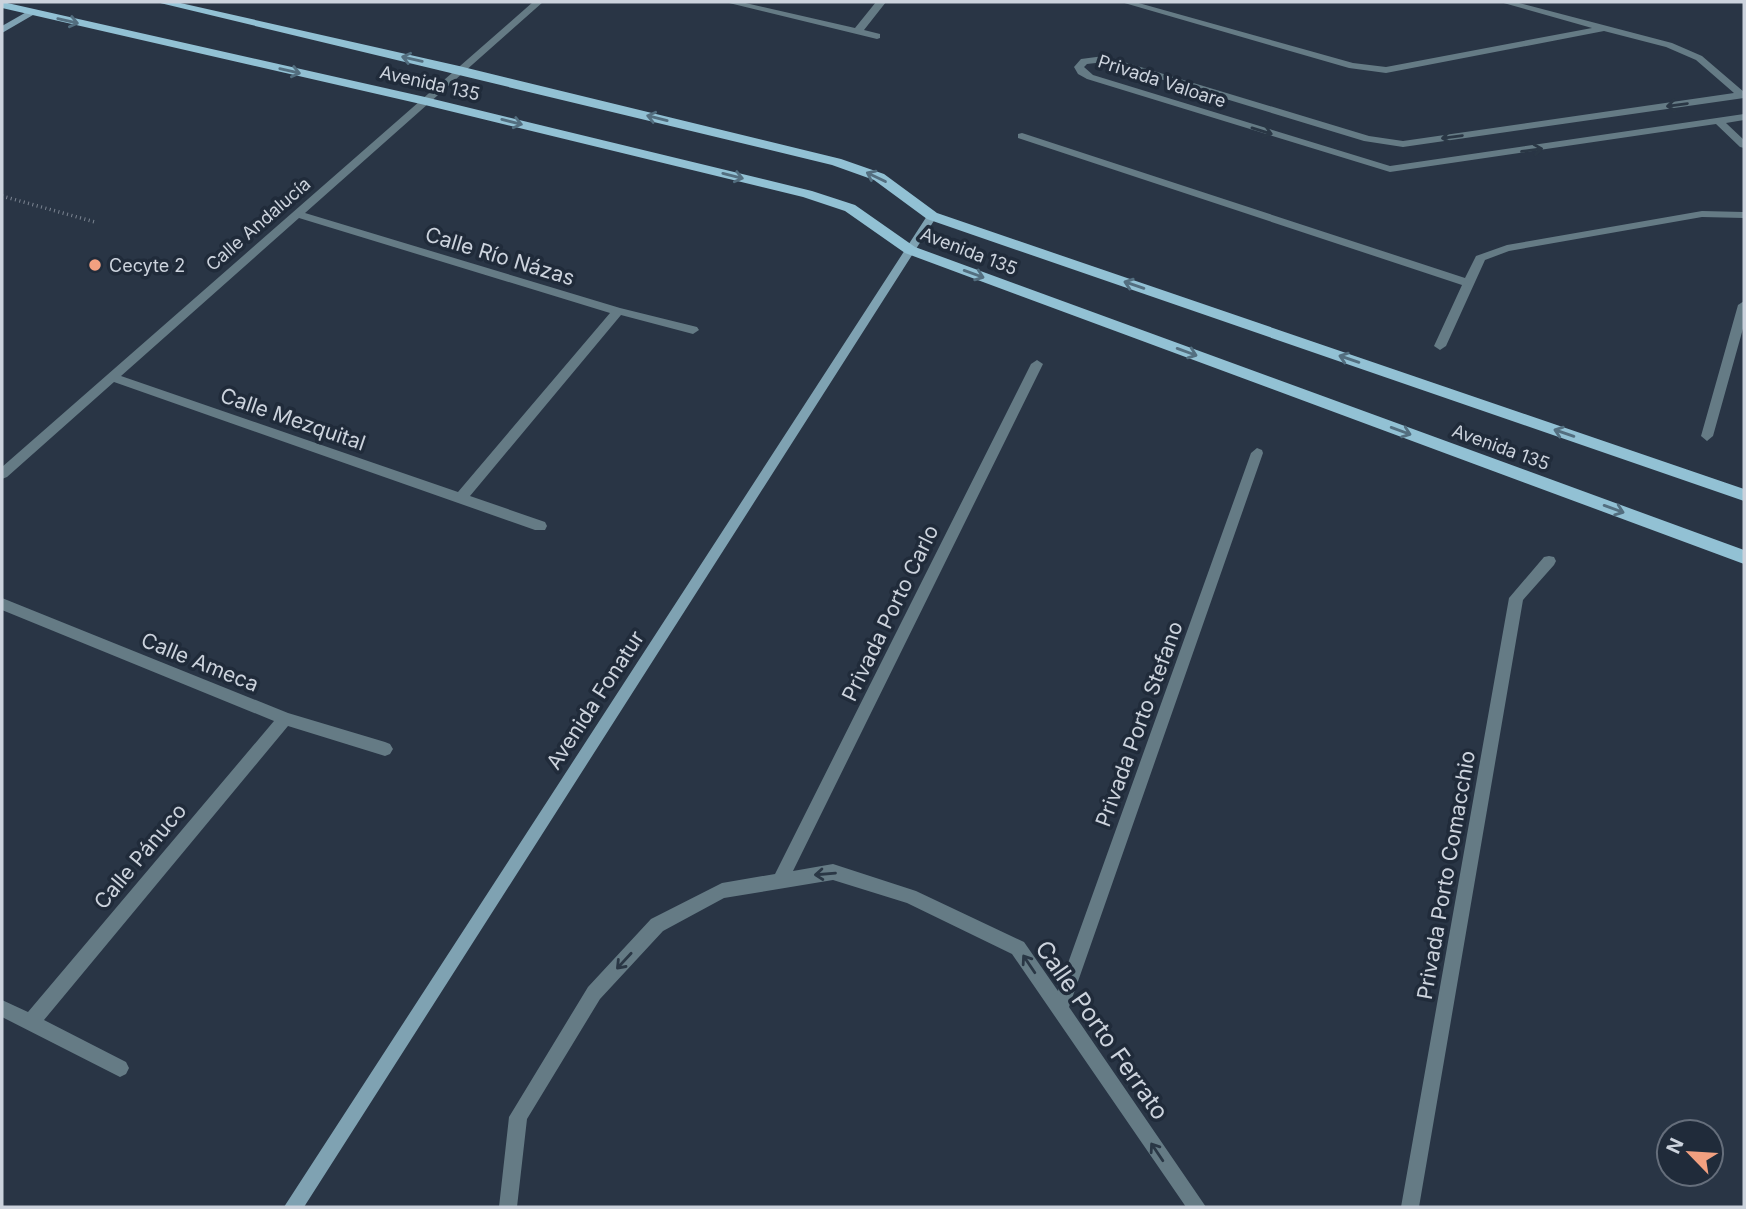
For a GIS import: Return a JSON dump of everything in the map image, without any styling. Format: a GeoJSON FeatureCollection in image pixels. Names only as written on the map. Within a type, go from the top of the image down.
{"type":"FeatureCollection","features":[{"type":"Feature","properties":{"kind":"main road"},"geometry":{"type":"LineString","coordinates":[[2,30],[47,2]]}},
{"type":"Feature","properties":{"kind":"main road","name":"Avenida 135"},"geometry":{"type":"LineString","coordinates":[[162,2],[459,70],[836,162],[879,177],[932,216],[1744,495]]}},
{"type":"Feature","properties":{"kind":"main road","name":"Avenida 135"},"geometry":{"type":"LineString","coordinates":[[2,5],[425,101],[807,194],[850,208],[910,250],[1744,557]]}},
{"type":"Feature","properties":{"kind":"main road","name":"Avenida Fonatur"},"geometry":{"type":"LineString","coordinates":[[293,1207],[932,216]]}},
{"type":"Feature","properties":{"kind":"street","name":"Calle Andalucía"},"geometry":{"type":"LineString","coordinates":[[2,474],[538,2]]}},
{"type":"Feature","properties":{"kind":"street"},"geometry":{"type":"LineString","coordinates":[[730,2],[877,36]]}},
{"type":"Feature","properties":{"kind":"street"},"geometry":{"type":"LineString","coordinates":[[858,31],[881,2]]}},
{"type":"Feature","properties":{"kind":"street"},"geometry":{"type":"LineString","coordinates":[[1126,2],[1352,66],[1386,70],[1605,28]]}},
{"type":"Feature","properties":{"kind":"street"},"geometry":{"type":"LineString","coordinates":[[1505,2],[1669,45],[1699,58],[1743,95]]}},
{"type":"Feature","properties":{"kind":"street","name":"Privada Valoare"},"geometry":{"type":"LineString","coordinates":[[1743,95],[1403,144],[1385,143],[1104,59],[1084,61],[1079,67],[1081,72],[1090,77],[1390,169],[1405,169],[1744,117]]}},
{"type":"Feature","properties":{"kind":"street"},"geometry":{"type":"LineString","coordinates":[[1607,115],[1629,135]]}},
{"type":"Feature","properties":{"kind":"street"},"geometry":{"type":"LineString","coordinates":[[1718,121],[1744,145]]}},
{"type":"Feature","properties":{"kind":"street"},"geometry":{"type":"LineString","coordinates":[[1022,136],[1469,283]]}},
{"type":"Feature","properties":{"kind":"street"},"geometry":{"type":"LineString","coordinates":[[1440,346],[1480,258],[1507,248],[1702,214],[1744,215]]}},
{"type":"Feature","properties":{"kind":"street","name":"Calle Río Názas"},"geometry":{"type":"LineString","coordinates":[[296,215],[618,311],[693,330]]}},
{"type":"Feature","properties":{"kind":"street"},"geometry":{"type":"LineString","coordinates":[[1707,436],[1744,305]]}},
{"type":"Feature","properties":{"kind":"street"},"geometry":{"type":"LineString","coordinates":[[461,498],[618,311]]}},
{"type":"Feature","properties":{"kind":"street","name":"Privada Porto Carlo"},"geometry":{"type":"LineString","coordinates":[[780,881],[1037,364]]}},
{"type":"Feature","properties":{"kind":"street","name":"Calle Mezquital"},"geometry":{"type":"LineString","coordinates":[[112,377],[540,526]]}},
{"type":"Feature","properties":{"kind":"street","name":"Privada Porto Stefano"},"geometry":{"type":"LineString","coordinates":[[1060,1009],[1257,453]]}},
{"type":"Feature","properties":{"kind":"street","name":"Privada Porto Comacchio"},"geometry":{"type":"LineString","coordinates":[[1410,1207],[1516,598],[1549,561]]}},
{"type":"Feature","properties":{"kind":"street","name":"Calle Ameca"},"geometry":{"type":"LineString","coordinates":[[2,604],[285,719],[385,749]]}},
{"type":"Feature","properties":{"kind":"street","name":"Calle Pánuco"},"geometry":{"type":"LineString","coordinates":[[30,1023],[285,719]]}},
{"type":"Feature","properties":{"kind":"street","name":"Calle Porto Ferrato"},"geometry":{"type":"LineString","coordinates":[[508,1207],[518,1117],[594,993],[657,925],[722,891],[833,872],[910,896],[1018,948],[1197,1207]]}},
{"type":"Feature","properties":{"kind":"street"},"geometry":{"type":"LineString","coordinates":[[2,1008],[120,1068]]}},
{"type":"Feature","properties":{"kind":"path"},"geometry":{"type":"LineString","coordinates":[[2,196],[95,222]]}},
{"type":"Feature","properties":{"kind":"place","name":"Cecyte 2"},"geometry":{"type":"Point","coordinates":[95,265]}}]}
